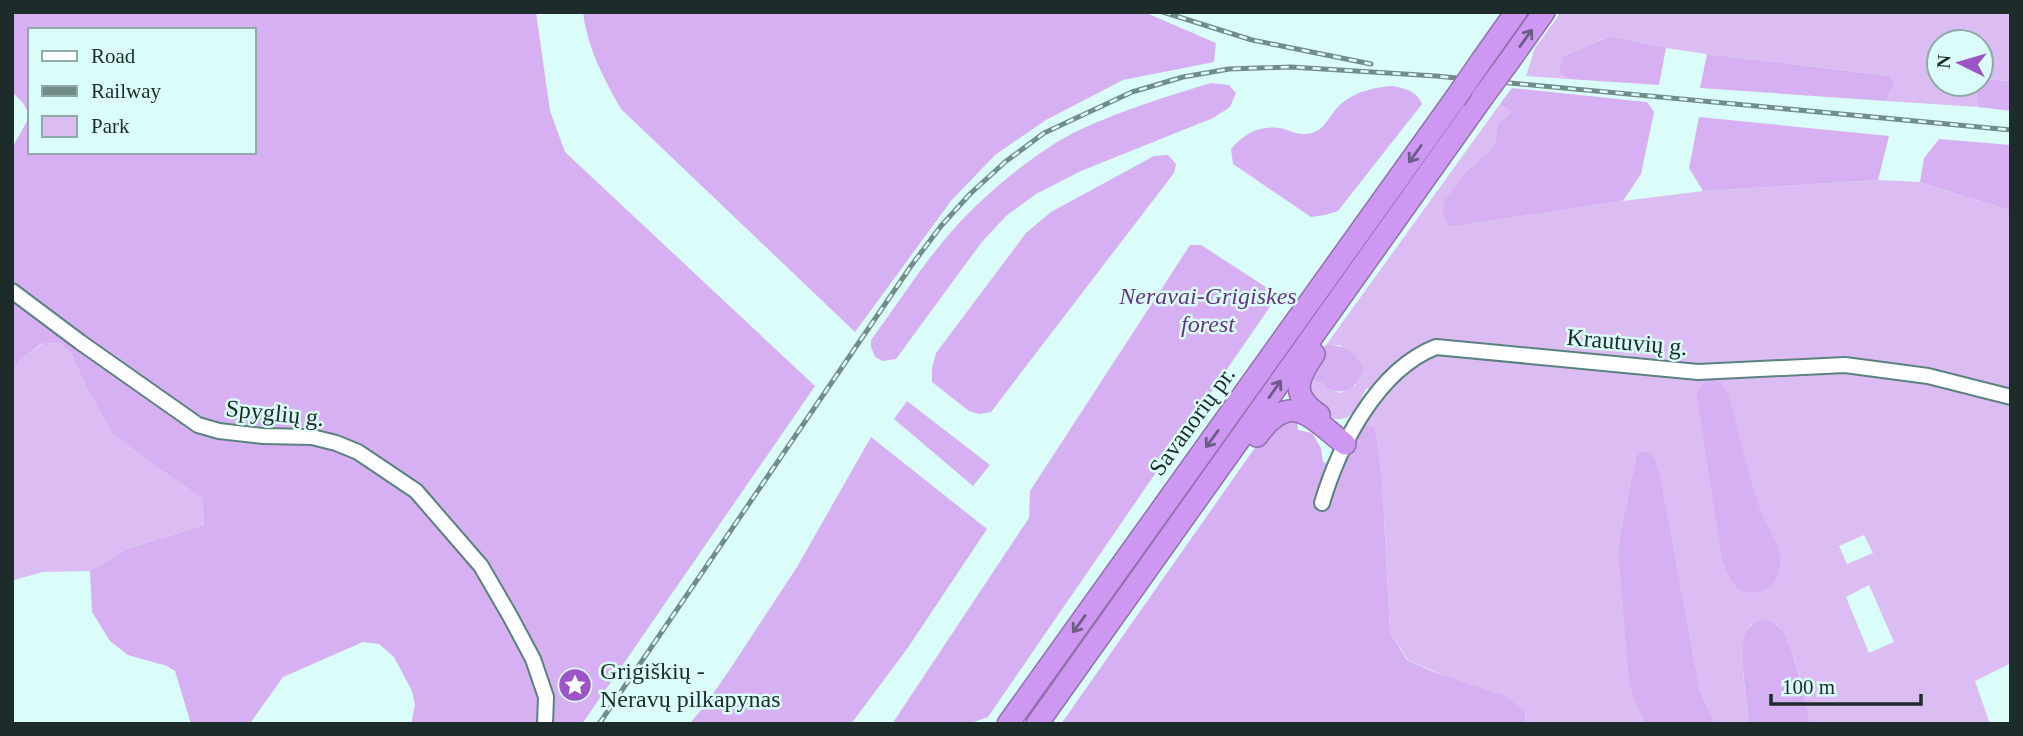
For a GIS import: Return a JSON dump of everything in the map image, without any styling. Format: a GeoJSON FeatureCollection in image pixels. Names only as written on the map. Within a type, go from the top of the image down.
{"type":"FeatureCollection","features":[{"type":"Feature","properties":{"kind":"highway","name":"Savanorių pr."},"geometry":{"type":"LineString","coordinates":[[1008,724],[1516,12]]}},
{"type":"Feature","properties":{"kind":"highway","name":"Savanorių pr."},"geometry":{"type":"LineString","coordinates":[[1037,724],[1544,12]]}},
{"type":"Feature","properties":{"kind":"highway"},"geometry":{"type":"LineString","coordinates":[[1347,440],[1301,398],[1299,389],[1303,370],[1410,215],[1482,98]]}},
{"type":"Feature","properties":{"kind":"highway"},"geometry":{"type":"LineString","coordinates":[[1042,724],[1272,417],[1294,409],[1347,440]]}},
{"type":"Feature","properties":{"kind":"street","name":"Spyglių g."},"geometry":{"type":"LineString","coordinates":[[12,290],[198,425],[219,431],[263,436],[312,437],[336,443],[359,452],[416,491],[481,566],[510,616],[533,659],[546,697],[545,724]]}},
{"type":"Feature","properties":{"kind":"street","name":"Krautuvių g."},"geometry":{"type":"LineString","coordinates":[[1322,503],[1329,479],[1347,440],[1376,393],[1398,370],[1421,353],[1436,347],[1698,372],[1845,365],[1928,376],[2011,397]]}},
{"type":"Feature","properties":{"kind":"green space"},"geometry":{"type":"Polygon","coordinates":[[[12,12],[536,12],[550,111],[565,152],[815,386],[582,724],[411,724],[415,705],[412,691],[394,657],[379,644],[363,642],[283,677],[251,722],[191,724],[175,671],[167,666],[128,655],[110,641],[92,612],[90,571],[127,549],[204,525],[202,498],[112,433],[86,387],[71,353],[60,343],[41,344],[19,361],[12,374],[12,148],[28,120],[28,154],[256,154],[256,28],[28,28],[28,112],[12,92],[12,12]]]}},
{"type":"Feature","properties":{"kind":"green space"},"geometry":{"type":"Polygon","coordinates":[[[583,12],[1144,12],[1216,43],[1214,62],[1123,80],[1046,120],[995,155],[951,201],[855,332],[621,109],[592,50],[583,12]]]}},
{"type":"Feature","properties":{"kind":"green space"},"geometry":{"type":"Polygon","coordinates":[[[1561,12],[2011,12],[2011,81],[1995,80],[1995,28],[1925,28],[1925,98],[1977,98],[1978,107],[1886,101],[1895,82],[1889,76],[1707,54],[1611,36],[1563,56],[1560,69],[1568,79],[1526,76],[1535,48],[1561,12]]]}},
{"type":"Feature","properties":{"kind":"green space"},"geometry":{"type":"Polygon","coordinates":[[[1611,36],[1666,48],[1659,85],[1568,79],[1560,73],[1563,56],[1611,36]]]}},
{"type":"Feature","properties":{"kind":"green space"},"geometry":{"type":"Polygon","coordinates":[[[1707,54],[1889,76],[1895,82],[1886,101],[1700,88],[1707,54]]]}},
{"type":"Feature","properties":{"kind":"green space"},"geometry":{"type":"Polygon","coordinates":[[[1995,80],[2011,81],[2011,111],[1978,107],[1977,98],[1995,98],[1995,80]]]}},
{"type":"Feature","properties":{"kind":"green space"},"geometry":{"type":"Polygon","coordinates":[[[1211,83],[1229,85],[1236,93],[1230,107],[1213,118],[1081,171],[1036,194],[1006,216],[981,243],[896,359],[883,361],[875,357],[871,340],[920,271],[963,219],[1009,177],[1059,141],[1092,124],[1211,83]]]}},
{"type":"Feature","properties":{"kind":"green space"},"geometry":{"type":"Polygon","coordinates":[[[1393,86],[1414,93],[1422,104],[1338,211],[1311,217],[1233,164],[1231,149],[1254,131],[1276,128],[1300,134],[1313,133],[1354,95],[1366,90],[1393,86]]]}},
{"type":"Feature","properties":{"kind":"green space"},"geometry":{"type":"Polygon","coordinates":[[[1512,88],[1647,102],[1654,112],[1641,174],[1623,201],[1450,227],[1443,216],[1445,200],[1467,171],[1494,147],[1498,123],[1511,112],[1500,104],[1512,88]]]}},
{"type":"Feature","properties":{"kind":"green space"},"geometry":{"type":"Polygon","coordinates":[[[1500,104],[1511,112],[1498,123],[1494,147],[1467,171],[1450,227],[1703,191],[1878,180],[1920,182],[2011,211],[2011,663],[1975,681],[1990,724],[1810,724],[1794,659],[1776,624],[1751,625],[1746,635],[1743,673],[1749,724],[1715,724],[1700,691],[1661,478],[1636,457],[1618,554],[1633,698],[1645,724],[1526,724],[1525,711],[1408,660],[1390,632],[1382,476],[1375,427],[1365,425],[1379,394],[1367,388],[1354,411],[1345,418],[1330,418],[1318,410],[1312,400],[1307,379],[1341,393],[1356,385],[1341,345],[1326,345],[1500,104]],[[1760,511],[1729,577],[1776,543],[1760,511]],[[1864,535],[1839,546],[1847,564],[1873,553],[1864,535]],[[1869,585],[1846,597],[1869,653],[1894,642],[1869,585]]]}},
{"type":"Feature","properties":{"kind":"green space"},"geometry":{"type":"Polygon","coordinates":[[[1699,117],[1889,136],[1878,180],[1703,191],[1689,168],[1699,117]]]}},
{"type":"Feature","properties":{"kind":"green space"},"geometry":{"type":"Polygon","coordinates":[[[1939,139],[2011,145],[2011,211],[1920,182],[1924,158],[1939,139]]]}},
{"type":"Feature","properties":{"kind":"green space"},"geometry":{"type":"Polygon","coordinates":[[[1168,155],[1176,164],[1174,173],[991,412],[979,414],[969,411],[932,382],[936,353],[1026,233],[1051,212],[1154,156],[1168,155]]]}},
{"type":"Feature","properties":{"kind":"green space","name":"Neravai-Grigiskes forest"},"geometry":{"type":"Polygon","coordinates":[[[1190,245],[1201,245],[1278,295],[988,717],[968,724],[892,724],[1029,518],[1030,491],[1190,245]]]}},
{"type":"Feature","properties":{"kind":"green space"},"geometry":{"type":"Polygon","coordinates":[[[60,343],[71,353],[86,387],[112,433],[202,498],[204,525],[127,549],[90,571],[43,572],[14,580],[12,374],[19,361],[42,344],[60,343]]]}},
{"type":"Feature","properties":{"kind":"green space"},"geometry":{"type":"Polygon","coordinates":[[[1326,345],[1349,350],[1364,369],[1358,381],[1346,390],[1334,391],[1327,389],[1324,384],[1307,379],[1312,365],[1326,345]]]}},
{"type":"Feature","properties":{"kind":"green space"},"geometry":{"type":"Polygon","coordinates":[[[1713,379],[1722,384],[1728,394],[1755,495],[1779,552],[1778,575],[1771,585],[1760,591],[1748,592],[1737,588],[1722,559],[1697,397],[1702,385],[1713,379]]]}},
{"type":"Feature","properties":{"kind":"green space"},"geometry":{"type":"Polygon","coordinates":[[[907,401],[990,465],[973,486],[894,419],[907,401]]]}},
{"type":"Feature","properties":{"kind":"green space"},"geometry":{"type":"Polygon","coordinates":[[[1292,417],[1298,430],[1312,433],[1321,448],[1323,462],[1337,469],[1345,461],[1365,425],[1375,427],[1382,476],[1390,632],[1407,660],[1505,696],[1525,711],[1526,724],[1061,724],[1268,429],[1292,417]]]}},
{"type":"Feature","properties":{"kind":"green space"},"geometry":{"type":"Polygon","coordinates":[[[871,437],[987,529],[907,649],[851,724],[689,724],[704,707],[797,567],[871,437]]]}},
{"type":"Feature","properties":{"kind":"green space"},"geometry":{"type":"Polygon","coordinates":[[[1641,452],[1649,452],[1654,458],[1661,478],[1700,691],[1715,724],[1645,724],[1633,698],[1618,554],[1636,457],[1641,452]]]}},
{"type":"Feature","properties":{"kind":"green space"},"geometry":{"type":"Polygon","coordinates":[[[1764,620],[1775,624],[1781,630],[1793,654],[1810,724],[1749,724],[1743,664],[1744,641],[1749,628],[1764,620]]]}},
{"type":"Feature","properties":{"kind":"railway"},"geometry":{"type":"LineString","coordinates":[[1163,12],[1252,40],[1371,64]]}},
{"type":"Feature","properties":{"kind":"railway"},"geometry":{"type":"LineString","coordinates":[[599,724],[941,226],[970,194],[1005,162],[1044,133],[1132,92],[1183,77],[1229,69],[1291,67],[1436,76],[2011,130]]}},
{"type":"Feature","properties":{"kind":"place","name":"Grigiškių - Neravų pilkapynas"},"geometry":{"type":"Point","coordinates":[575,685]}}]}
